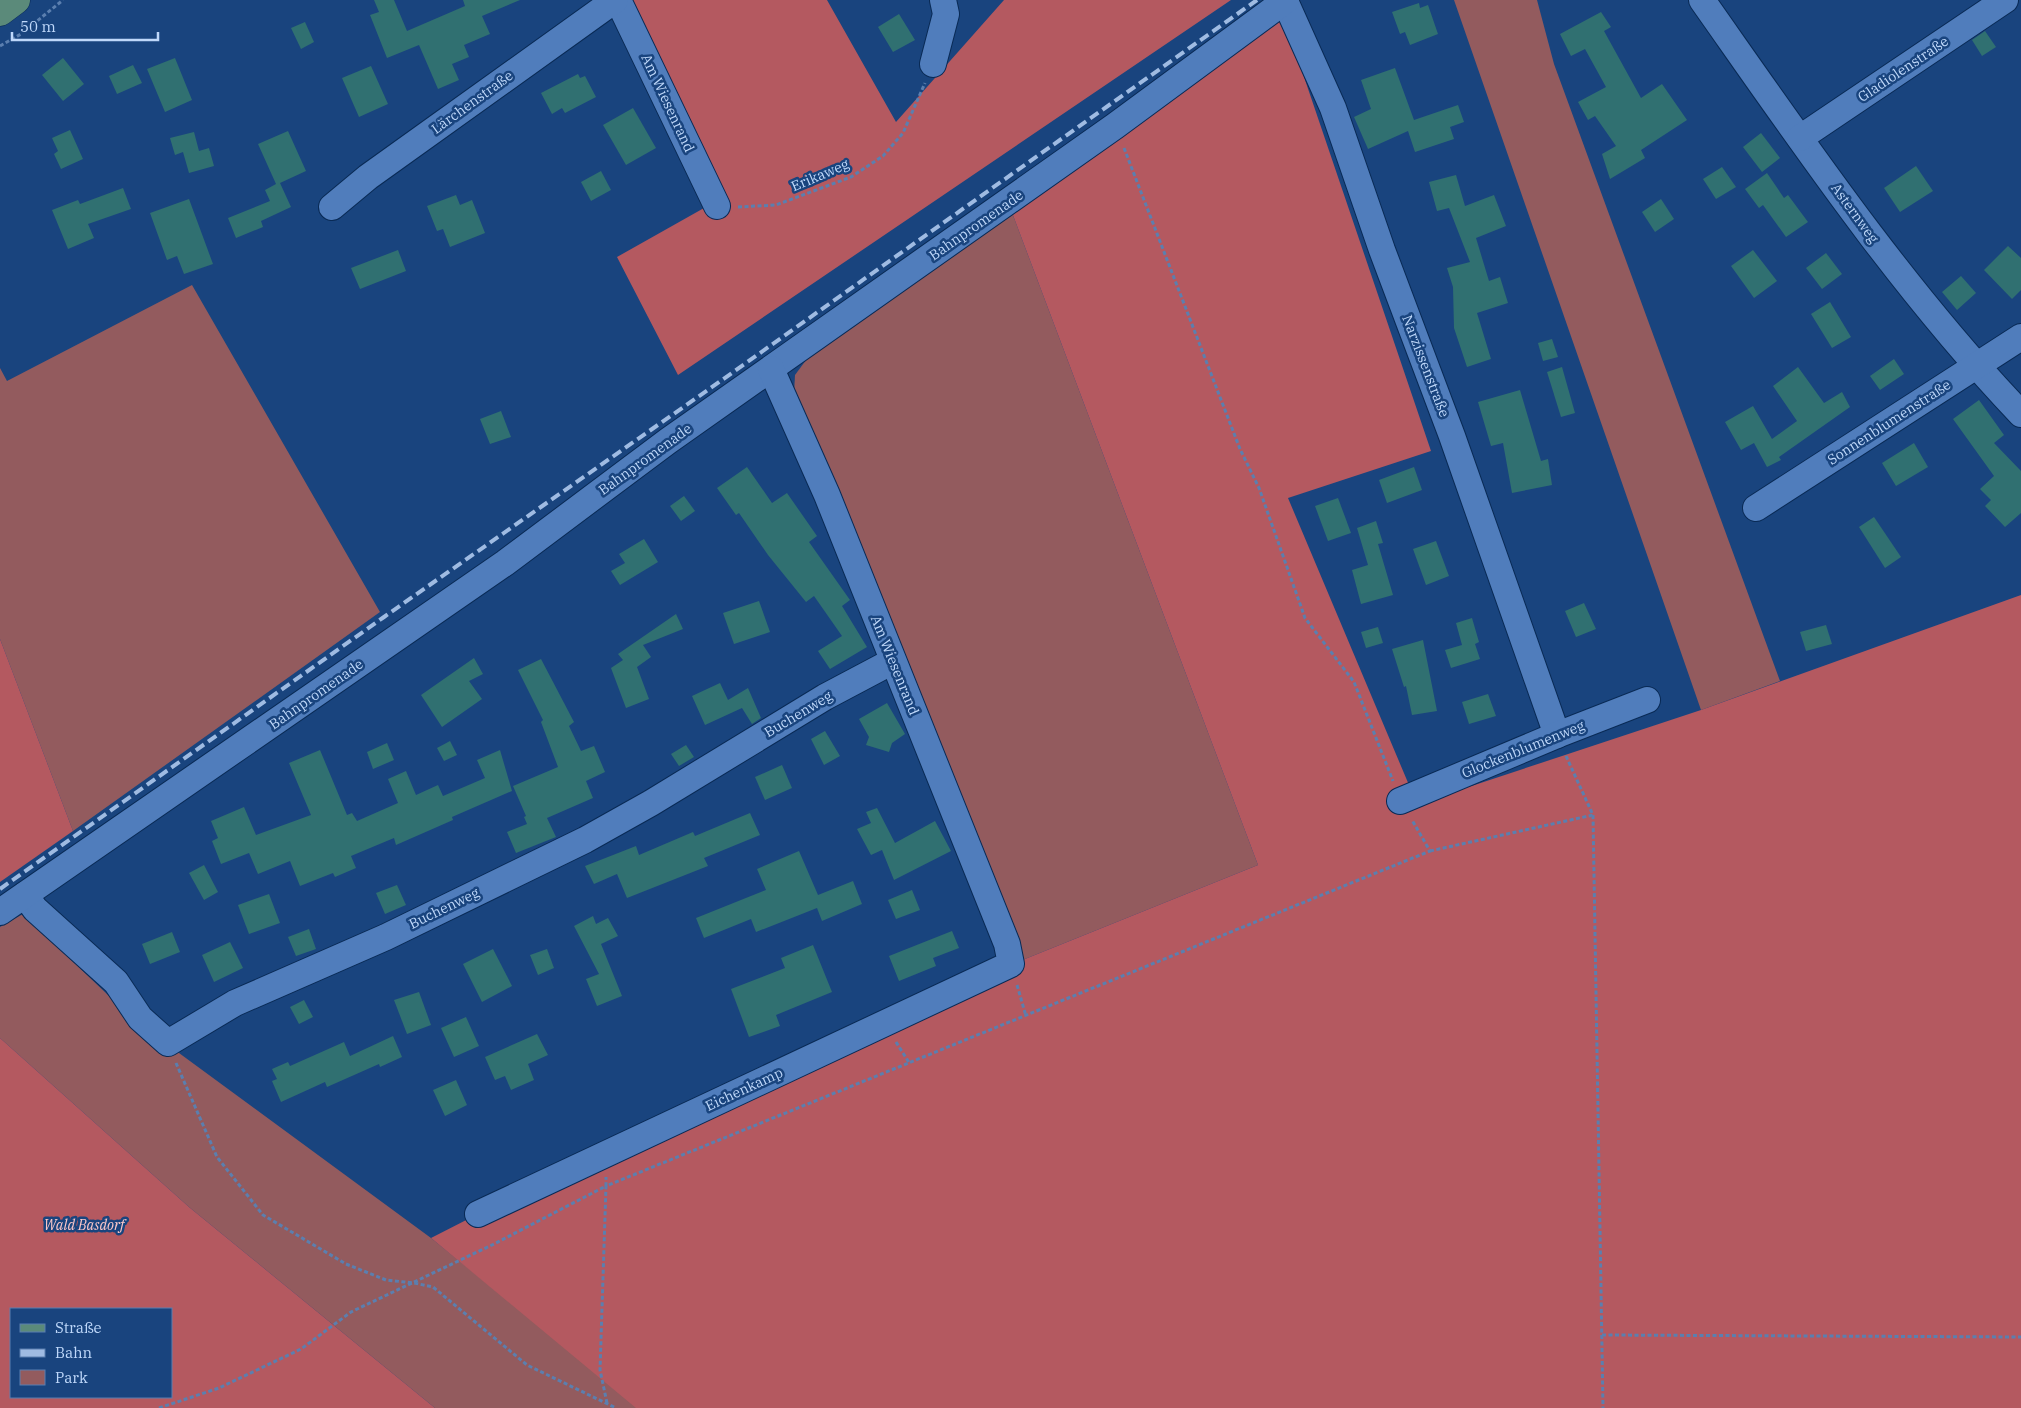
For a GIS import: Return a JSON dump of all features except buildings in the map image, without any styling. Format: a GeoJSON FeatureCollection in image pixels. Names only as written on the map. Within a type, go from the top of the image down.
{"type":"FeatureCollection","features":[{"type":"Feature","properties":{"kind":"main road"},"geometry":{"type":"LineString","coordinates":[[0,12],[16,0]]}},
{"type":"Feature","properties":{"kind":"street","name":"Am Wiesenrand"},"geometry":{"type":"LineString","coordinates":[[617,0],[717,206]]}},
{"type":"Feature","properties":{"kind":"street","name":"Lärchenstraße"},"geometry":{"type":"LineString","coordinates":[[332,207],[368,177],[617,0]]}},
{"type":"Feature","properties":{"kind":"street"},"geometry":{"type":"LineString","coordinates":[[933,64],[946,14],[942,0]]}},
{"type":"Feature","properties":{"kind":"street","name":"Asternweg"},"geometry":{"type":"LineString","coordinates":[[1702,0],[1902,278],[1975,366],[2021,414]]}},
{"type":"Feature","properties":{"kind":"street","name":"Gladiolenstraße"},"geometry":{"type":"LineString","coordinates":[[1800,138],[2005,0]]}},
{"type":"Feature","properties":{"kind":"street","name":"Bahnpromenade"},"geometry":{"type":"LineString","coordinates":[[0,912],[505,563],[668,441],[1115,126],[1286,1]]}},
{"type":"Feature","properties":{"kind":"street","name":"Narzissenstraße"},"geometry":{"type":"LineString","coordinates":[[1286,1],[1333,108],[1382,250],[1452,436],[1556,735]]}},
{"type":"Feature","properties":{"kind":"street","name":"Sonnenblumenstraße"},"geometry":{"type":"LineString","coordinates":[[1756,508],[2021,336]]}},
{"type":"Feature","properties":{"kind":"street","name":"Am Wiesenrand"},"geometry":{"type":"LineString","coordinates":[[771,369],[827,495],[1007,944],[1011,964]]}},
{"type":"Feature","properties":{"kind":"street","name":"Buchenweg"},"geometry":{"type":"LineString","coordinates":[[168,1042],[235,1003],[386,937],[585,840],[651,803],[825,697],[893,660]]}},
{"type":"Feature","properties":{"kind":"street","name":"Glockenblumenweg"},"geometry":{"type":"LineString","coordinates":[[1400,801],[1556,735],[1647,700]]}},
{"type":"Feature","properties":{"kind":"street"},"geometry":{"type":"LineString","coordinates":[[25,895],[36,909],[116,982],[140,1018],[168,1042]]}},
{"type":"Feature","properties":{"kind":"street","name":"Eichenkamp"},"geometry":{"type":"LineString","coordinates":[[478,1214],[1011,964]]}},
{"type":"Feature","properties":{"kind":"path"},"geometry":{"type":"LineString","coordinates":[[0,46],[21,34],[63,0]]}},
{"type":"Feature","properties":{"kind":"path","name":"Erikaweg"},"geometry":{"type":"LineString","coordinates":[[717,206],[776,205],[851,176],[883,156],[903,133],[933,64]]}},
{"type":"Feature","properties":{"kind":"path"},"geometry":{"type":"LineString","coordinates":[[1115,126],[1240,450],[1259,488],[1305,618],[1354,682],[1400,801],[1430,851]]}},
{"type":"Feature","properties":{"kind":"path"},"geometry":{"type":"LineString","coordinates":[[1556,735],[1593,815],[1603,1408]]}},
{"type":"Feature","properties":{"kind":"path"},"geometry":{"type":"LineString","coordinates":[[160,1408],[219,1388],[301,1349],[351,1312],[414,1283],[606,1186],[1430,851],[1593,815]]}},
{"type":"Feature","properties":{"kind":"path"},"geometry":{"type":"LineString","coordinates":[[1011,964],[1026,1016]]}},
{"type":"Feature","properties":{"kind":"path"},"geometry":{"type":"LineString","coordinates":[[168,1042],[218,1157],[263,1215],[346,1264],[386,1280],[433,1287],[527,1365],[616,1408]]}},
{"type":"Feature","properties":{"kind":"path"},"geometry":{"type":"LineString","coordinates":[[607,1153],[600,1370],[607,1403]]}},
{"type":"Feature","properties":{"kind":"path"},"geometry":{"type":"LineString","coordinates":[[1602,1335],[2021,1337]]}},
{"type":"Feature","properties":{"kind":"green space"},"geometry":{"type":"Polygon","coordinates":[[[630,0],[827,0],[896,122],[1004,0],[1231,0],[678,375],[617,257],[720,199],[630,0]]]}},
{"type":"Feature","properties":{"kind":"green space"},"geometry":{"type":"Polygon","coordinates":[[[1454,0],[1537,0],[1554,64],[1780,681],[1701,710],[1454,0]]]}},
{"type":"Feature","properties":{"kind":"green space"},"geometry":{"type":"Polygon","coordinates":[[[1283,15],[1431,451],[1288,498],[1417,804],[1701,710],[2021,595],[2021,1408],[636,1408],[431,1238],[478,1214],[1020,961],[1258,865],[1011,210],[1283,15]]]}},
{"type":"Feature","properties":{"kind":"green space"},"geometry":{"type":"Polygon","coordinates":[[[1011,210],[1258,865],[1020,961],[794,394],[795,375],[812,352],[1011,210]]]}},
{"type":"Feature","properties":{"kind":"green space"},"geometry":{"type":"Polygon","coordinates":[[[192,285],[380,612],[73,831],[0,639],[0,368],[7,381],[192,285]]]}},
{"type":"Feature","properties":{"kind":"green space"},"geometry":{"type":"Polygon","coordinates":[[[0,639],[73,831],[0,882],[0,639]]]}},
{"type":"Feature","properties":{"kind":"green space"},"geometry":{"type":"Polygon","coordinates":[[[23,914],[109,996],[146,1039],[179,1053],[431,1238],[640,1408],[435,1408],[189,1207],[0,1038],[0,927],[23,914]]]}},
{"type":"Feature","properties":{"kind":"green space","name":"Wald Basdorf"},"geometry":{"type":"Polygon","coordinates":[[[0,1038],[189,1207],[435,1408],[0,1408],[0,1038]]]}},
{"type":"Feature","properties":{"kind":"railway"},"geometry":{"type":"LineString","coordinates":[[0,889],[1257,0]]}}]}
